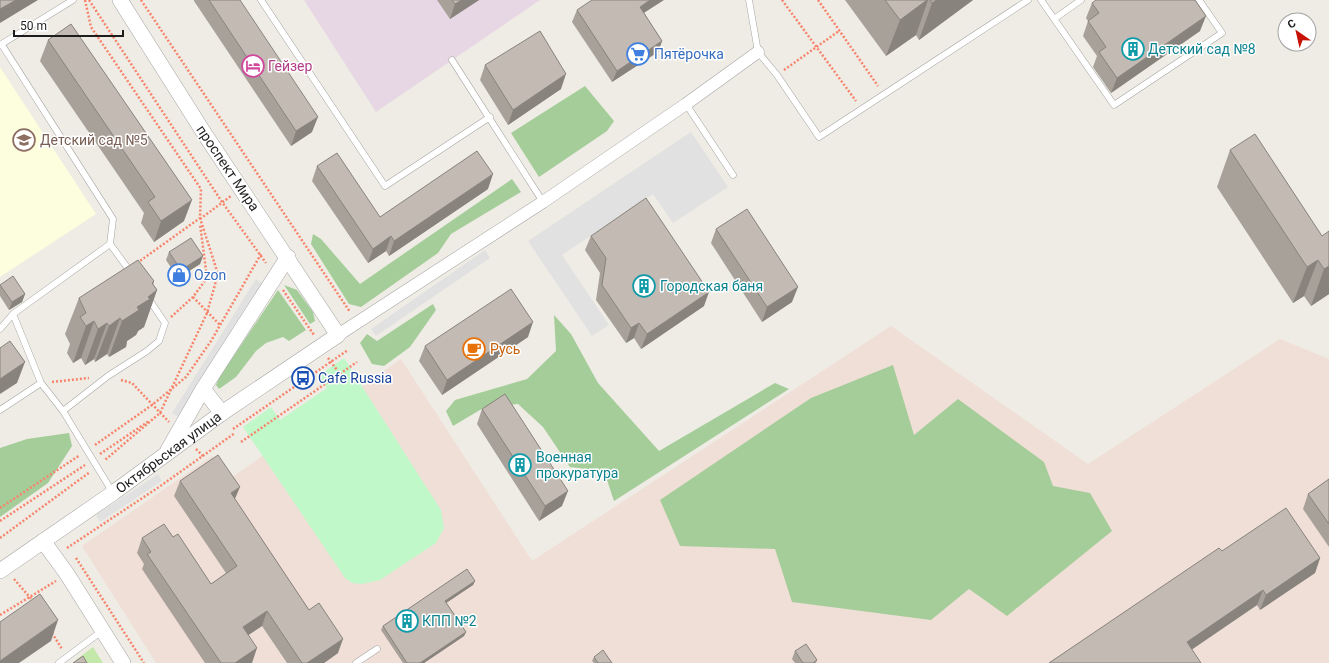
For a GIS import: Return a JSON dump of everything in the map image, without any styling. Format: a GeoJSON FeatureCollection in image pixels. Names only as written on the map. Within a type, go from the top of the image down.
{"type":"FeatureCollection","features":[{"type":"Feature","properties":{"kind":"street","name":"проспект Мира"},"geometry":{"type":"LineString","coordinates":[[122,1],[338,335]]}},
{"type":"Feature","properties":{"kind":"street"},"geometry":{"type":"LineString","coordinates":[[338,335],[543,202],[686,104],[758,52]]}},
{"type":"Feature","properties":{"kind":"street"},"geometry":{"type":"LineString","coordinates":[[183,435],[203,389],[288,257]]}},
{"type":"Feature","properties":{"kind":"street","name":"Октябрьская улица"},"geometry":{"type":"LineString","coordinates":[[2,570],[164,456],[183,435],[222,414],[338,335]]}},
{"type":"Feature","properties":{"kind":"street"},"geometry":{"type":"LineString","coordinates":[[203,389],[222,414]]}},
{"type":"Feature","properties":{"kind":"street"},"geometry":{"type":"LineString","coordinates":[[43,541],[67,574],[122,663]]}},
{"type":"Feature","properties":{"kind":"lane"},"geometry":{"type":"LineString","coordinates":[[73,0],[1,45],[113,219],[110,244],[136,281]]}},
{"type":"Feature","properties":{"kind":"lane"},"geometry":{"type":"LineString","coordinates":[[261,0],[385,186],[490,117]]}},
{"type":"Feature","properties":{"kind":"lane"},"geometry":{"type":"LineString","coordinates":[[749,0],[758,52],[778,75],[820,137],[1028,0]]}},
{"type":"Feature","properties":{"kind":"lane"},"geometry":{"type":"LineString","coordinates":[[1041,0],[1114,105],[1222,33],[1199,0]]}},
{"type":"Feature","properties":{"kind":"lane"},"geometry":{"type":"LineString","coordinates":[[1054,19],[1081,0]]}},
{"type":"Feature","properties":{"kind":"lane"},"geometry":{"type":"LineString","coordinates":[[452,60],[490,117],[543,202]]}},
{"type":"Feature","properties":{"kind":"lane"},"geometry":{"type":"LineString","coordinates":[[686,104],[733,175]]}},
{"type":"Feature","properties":{"kind":"lane"},"geometry":{"type":"LineString","coordinates":[[0,330],[13,314],[110,244]]}},
{"type":"Feature","properties":{"kind":"lane"},"geometry":{"type":"LineString","coordinates":[[63,411],[108,376],[147,352],[159,341],[165,323],[144,293]]}},
{"type":"Feature","properties":{"kind":"lane"},"geometry":{"type":"LineString","coordinates":[[13,314],[41,383],[63,411],[113,493]]}},
{"type":"Feature","properties":{"kind":"lane"},"geometry":{"type":"LineString","coordinates":[[0,410],[41,383]]}},
{"type":"Feature","properties":{"kind":"lane"},"geometry":{"type":"LineString","coordinates":[[59,663],[102,631]]}},
{"type":"Feature","properties":{"kind":"lane"},"geometry":{"type":"LineString","coordinates":[[356,663],[378,648]]}},
{"type":"Feature","properties":{"kind":"path"},"geometry":{"type":"LineString","coordinates":[[85,0],[91,27],[201,188],[200,218],[207,278],[193,297],[165,323]]}},
{"type":"Feature","properties":{"kind":"path"},"geometry":{"type":"LineString","coordinates":[[89,0],[222,202],[261,254],[274,277],[340,374]]}},
{"type":"Feature","properties":{"kind":"path"},"geometry":{"type":"LineString","coordinates":[[141,0],[357,322]]}},
{"type":"Feature","properties":{"kind":"path"},"geometry":{"type":"LineString","coordinates":[[782,0],[863,110]]}},
{"type":"Feature","properties":{"kind":"path"},"geometry":{"type":"LineString","coordinates":[[818,0],[884,95]]}},
{"type":"Feature","properties":{"kind":"path"},"geometry":{"type":"LineString","coordinates":[[778,75],[839,31]]}},
{"type":"Feature","properties":{"kind":"path"},"geometry":{"type":"LineString","coordinates":[[128,269],[259,177]]}},
{"type":"Feature","properties":{"kind":"path"},"geometry":{"type":"LineString","coordinates":[[0,538],[97,467],[160,413],[207,313],[218,274],[200,218]]}},
{"type":"Feature","properties":{"kind":"path"},"geometry":{"type":"LineString","coordinates":[[0,508],[87,451],[152,405],[186,377],[220,325],[261,254]]}},
{"type":"Feature","properties":{"kind":"path"},"geometry":{"type":"LineString","coordinates":[[193,297],[220,325]]}},
{"type":"Feature","properties":{"kind":"path"},"geometry":{"type":"LineString","coordinates":[[233,429],[348,350]]}},
{"type":"Feature","properties":{"kind":"path"},"geometry":{"type":"LineString","coordinates":[[241,442],[357,362]]}},
{"type":"Feature","properties":{"kind":"path"},"geometry":{"type":"LineString","coordinates":[[41,383],[108,376],[132,382],[152,405],[203,456]]}},
{"type":"Feature","properties":{"kind":"path"},"geometry":{"type":"LineString","coordinates":[[0,521],[93,460],[160,413]]}},
{"type":"Feature","properties":{"kind":"path"},"geometry":{"type":"LineString","coordinates":[[67,548],[235,433]]}},
{"type":"Feature","properties":{"kind":"path"},"geometry":{"type":"LineString","coordinates":[[57,532],[67,548],[80,564],[144,663]]}},
{"type":"Feature","properties":{"kind":"path"},"geometry":{"type":"LineString","coordinates":[[0,615],[31,597],[80,564]]}},
{"type":"Feature","properties":{"kind":"path"},"geometry":{"type":"LineString","coordinates":[[2,570],[31,597],[35,604]]}},
{"type":"Feature","properties":{"kind":"path"},"geometry":{"type":"LineString","coordinates":[[51,631],[67,658]]}},
{"type":"Feature","properties":{"kind":"shaded area"},"geometry":{"type":"Polygon","coordinates":[[[304,0],[540,0],[376,112],[304,0]]]}},
{"type":"Feature","properties":{"kind":"shaded area","name":"Детский сад №5"},"geometry":{"type":"Polygon","coordinates":[[[0,67],[96,214],[0,277],[0,67]]]}},
{"type":"Feature","properties":{"kind":"shaded area"},"geometry":{"type":"Polygon","coordinates":[[[691,132],[728,187],[673,223],[653,194],[562,255],[609,325],[592,336],[528,241],[691,132]]]}},
{"type":"Feature","properties":{"kind":"shaded area"},"geometry":{"type":"Polygon","coordinates":[[[485,250],[490,258],[376,336],[371,329],[485,250]]]}},
{"type":"Feature","properties":{"kind":"shaded area"},"geometry":{"type":"Polygon","coordinates":[[[256,279],[265,285],[180,418],[172,413],[256,279]]]}},
{"type":"Feature","properties":{"kind":"shaded area"},"geometry":{"type":"Polygon","coordinates":[[[891,326],[1088,464],[1280,339],[1329,359],[1329,663],[156,663],[82,546],[212,456],[228,480],[401,359],[532,561],[891,326]]]}},
{"type":"Feature","properties":{"kind":"shaded area"},"geometry":{"type":"Polygon","coordinates":[[[158,474],[162,481],[100,522],[96,515],[158,474]]]}},
{"type":"Feature","properties":{"kind":"green space"},"geometry":{"type":"Polygon","coordinates":[[[585,86],[614,121],[607,131],[539,177],[511,133],[585,86]]]}},
{"type":"Feature","properties":{"kind":"green space"},"geometry":{"type":"Polygon","coordinates":[[[512,179],[521,192],[451,234],[438,253],[361,307],[349,304],[311,244],[313,234],[321,239],[360,284],[512,179]]]}},
{"type":"Feature","properties":{"kind":"green space"},"geometry":{"type":"Polygon","coordinates":[[[284,285],[297,290],[313,312],[315,321],[310,324],[284,285]]]}},
{"type":"Feature","properties":{"kind":"green space"},"geometry":{"type":"Polygon","coordinates":[[[278,290],[306,330],[289,341],[283,337],[266,343],[256,351],[236,377],[219,389],[216,385],[219,378],[278,290]]]}},
{"type":"Feature","properties":{"kind":"green space"},"geometry":{"type":"Polygon","coordinates":[[[433,304],[436,310],[410,347],[384,366],[372,364],[360,343],[367,334],[377,341],[433,304]]]}},
{"type":"Feature","properties":{"kind":"green space"},"geometry":{"type":"Polygon","coordinates":[[[554,315],[571,334],[598,383],[659,451],[775,383],[789,389],[614,501],[604,471],[570,467],[543,427],[518,404],[485,407],[453,426],[446,411],[455,400],[527,379],[556,351],[554,315]]]}},
{"type":"Feature","properties":{"kind":"green space"},"geometry":{"type":"Polygon","coordinates":[[[344,358],[441,510],[444,528],[436,543],[380,580],[362,584],[352,583],[345,578],[243,427],[271,407],[280,420],[327,388],[318,376],[344,358]]]}},
{"type":"Feature","properties":{"kind":"green space"},"geometry":{"type":"Polygon","coordinates":[[[893,365],[914,435],[958,399],[1044,462],[1053,486],[1090,493],[1112,531],[1007,616],[969,589],[931,620],[792,602],[775,549],[680,546],[660,500],[811,398],[893,365]]]}},
{"type":"Feature","properties":{"kind":"green space"},"geometry":{"type":"Polygon","coordinates":[[[69,433],[72,446],[48,483],[0,517],[0,448],[27,439],[69,433]]]}},
{"type":"Feature","properties":{"kind":"green space"},"geometry":{"type":"Polygon","coordinates":[[[93,647],[103,663],[78,663],[76,660],[93,647]]]}},
{"type":"Feature","properties":{"kind":"building"},"geometry":{"type":"Polygon","coordinates":[[[0,0],[16,0],[0,9],[0,0]]]}},
{"type":"Feature","properties":{"kind":"building"},"geometry":{"type":"Polygon","coordinates":[[[209,0],[240,0],[318,117],[296,131],[209,0]]]}},
{"type":"Feature","properties":{"kind":"building"},"geometry":{"type":"Polygon","coordinates":[[[452,0],[462,0],[455,4],[452,0]]]}},
{"type":"Feature","properties":{"kind":"building"},"geometry":{"type":"Polygon","coordinates":[[[592,0],[650,0],[640,7],[662,41],[617,71],[577,10],[592,0]]]}},
{"type":"Feature","properties":{"kind":"building"},"geometry":{"type":"Polygon","coordinates":[[[885,0],[927,0],[900,20],[885,0]]]}},
{"type":"Feature","properties":{"kind":"building"},"geometry":{"type":"Polygon","coordinates":[[[930,0],[937,0],[932,3],[930,0]]]}},
{"type":"Feature","properties":{"kind":"building","name":"Детский сад №8"},"geometry":{"type":"Polygon","coordinates":[[[1096,0],[1195,0],[1206,16],[1117,78],[1099,52],[1106,47],[1088,21],[1099,13],[1092,3],[1096,0]]]}},
{"type":"Feature","properties":{"kind":"building"},"geometry":{"type":"Polygon","coordinates":[[[71,24],[192,200],[161,221],[148,202],[155,197],[48,40],[71,24]]]}},
{"type":"Feature","properties":{"kind":"building"},"geometry":{"type":"Polygon","coordinates":[[[540,31],[566,74],[513,110],[485,65],[540,31]]]}},
{"type":"Feature","properties":{"kind":"building"},"geometry":{"type":"Polygon","coordinates":[[[1255,134],[1322,236],[1329,231],[1329,266],[1324,269],[1318,260],[1307,267],[1230,150],[1255,134]]]}},
{"type":"Feature","properties":{"kind":"building"},"geometry":{"type":"Polygon","coordinates":[[[477,151],[493,174],[394,241],[391,236],[373,249],[317,166],[337,153],[380,217],[477,151]]]}},
{"type":"Feature","properties":{"kind":"building","name":"Городская баня"},"geometry":{"type":"Polygon","coordinates":[[[646,198],[709,292],[647,334],[639,323],[631,328],[602,285],[606,258],[591,236],[646,198]]]}},
{"type":"Feature","properties":{"kind":"building"},"geometry":{"type":"Polygon","coordinates":[[[747,209],[798,287],[767,307],[716,229],[747,209]]]}},
{"type":"Feature","properties":{"kind":"building"},"geometry":{"type":"Polygon","coordinates":[[[191,238],[203,256],[181,270],[169,252],[191,238]]]}},
{"type":"Feature","properties":{"kind":"building"},"geometry":{"type":"Polygon","coordinates":[[[138,260],[154,281],[152,283],[157,290],[148,297],[150,299],[137,307],[139,310],[122,321],[120,318],[109,326],[107,323],[98,329],[94,321],[86,326],[80,317],[86,313],[79,298],[138,260]]]}},
{"type":"Feature","properties":{"kind":"building"},"geometry":{"type":"Polygon","coordinates":[[[13,276],[25,294],[12,302],[0,285],[13,276]]]}},
{"type":"Feature","properties":{"kind":"building","name":"Русь"},"geometry":{"type":"Polygon","coordinates":[[[511,289],[533,322],[447,380],[425,346],[511,289]]]}},
{"type":"Feature","properties":{"kind":"building"},"geometry":{"type":"Polygon","coordinates":[[[10,341],[25,362],[0,379],[0,348],[10,341]]]}},
{"type":"Feature","properties":{"kind":"building"},"geometry":{"type":"Polygon","coordinates":[[[505,394],[568,491],[545,506],[482,409],[505,394]]]}},
{"type":"Feature","properties":{"kind":"building"},"geometry":{"type":"Polygon","coordinates":[[[218,455],[240,487],[231,493],[309,610],[319,603],[343,639],[307,663],[302,663],[267,611],[243,627],[257,648],[235,663],[221,663],[147,554],[151,552],[142,538],[164,524],[173,537],[178,534],[211,584],[237,566],[180,481],[218,455]]]}},
{"type":"Feature","properties":{"kind":"building"},"geometry":{"type":"Polygon","coordinates":[[[1329,479],[1329,524],[1308,494],[1329,479]]]}},
{"type":"Feature","properties":{"kind":"building"},"geometry":{"type":"Polygon","coordinates":[[[1286,508],[1320,558],[1266,595],[1263,590],[1187,642],[1201,663],[1049,663],[1219,548],[1222,551],[1286,508]]]}},
{"type":"Feature","properties":{"kind":"building","name":"КПП №2"},"geometry":{"type":"Polygon","coordinates":[[[467,569],[475,581],[445,601],[466,632],[420,663],[407,663],[383,626],[467,569]]]}},
{"type":"Feature","properties":{"kind":"building"},"geometry":{"type":"Polygon","coordinates":[[[40,594],[58,620],[0,661],[0,622],[40,594]]]}},
{"type":"Feature","properties":{"kind":"building"},"geometry":{"type":"Polygon","coordinates":[[[806,644],[817,660],[813,663],[803,663],[795,651],[806,644]]]}},
{"type":"Feature","properties":{"kind":"building"},"geometry":{"type":"Polygon","coordinates":[[[603,650],[612,663],[598,663],[594,657],[603,650]]]}},
{"type":"Feature","properties":{"kind":"building"},"geometry":{"type":"Polygon","coordinates":[[[83,656],[87,663],[73,663],[83,656]]]}},
{"type":"Feature","properties":{"kind":"place","name":"Детский сад №8"},"geometry":{"type":"Point","coordinates":[1133,49]}},
{"type":"Feature","properties":{"kind":"place","name":"Пятёрочка"},"geometry":{"type":"Point","coordinates":[638,54]}},
{"type":"Feature","properties":{"kind":"place","name":"Гейзер"},"geometry":{"type":"Point","coordinates":[253,66]}},
{"type":"Feature","properties":{"kind":"place","name":"Детский сад №5"},"geometry":{"type":"Point","coordinates":[24,140]}},
{"type":"Feature","properties":{"kind":"place","name":"Ozon"},"geometry":{"type":"Point","coordinates":[179,275]}},
{"type":"Feature","properties":{"kind":"place","name":"Городская баня"},"geometry":{"type":"Point","coordinates":[644,286]}},
{"type":"Feature","properties":{"kind":"place","name":"Русь"},"geometry":{"type":"Point","coordinates":[474,349]}},
{"type":"Feature","properties":{"kind":"place","name":"Cafe Russia"},"geometry":{"type":"Point","coordinates":[303,378]}},
{"type":"Feature","properties":{"kind":"place","name":"Военная прокуратура"},"geometry":{"type":"Point","coordinates":[520,465]}},
{"type":"Feature","properties":{"kind":"place","name":"КПП №2"},"geometry":{"type":"Point","coordinates":[407,621]}}]}
